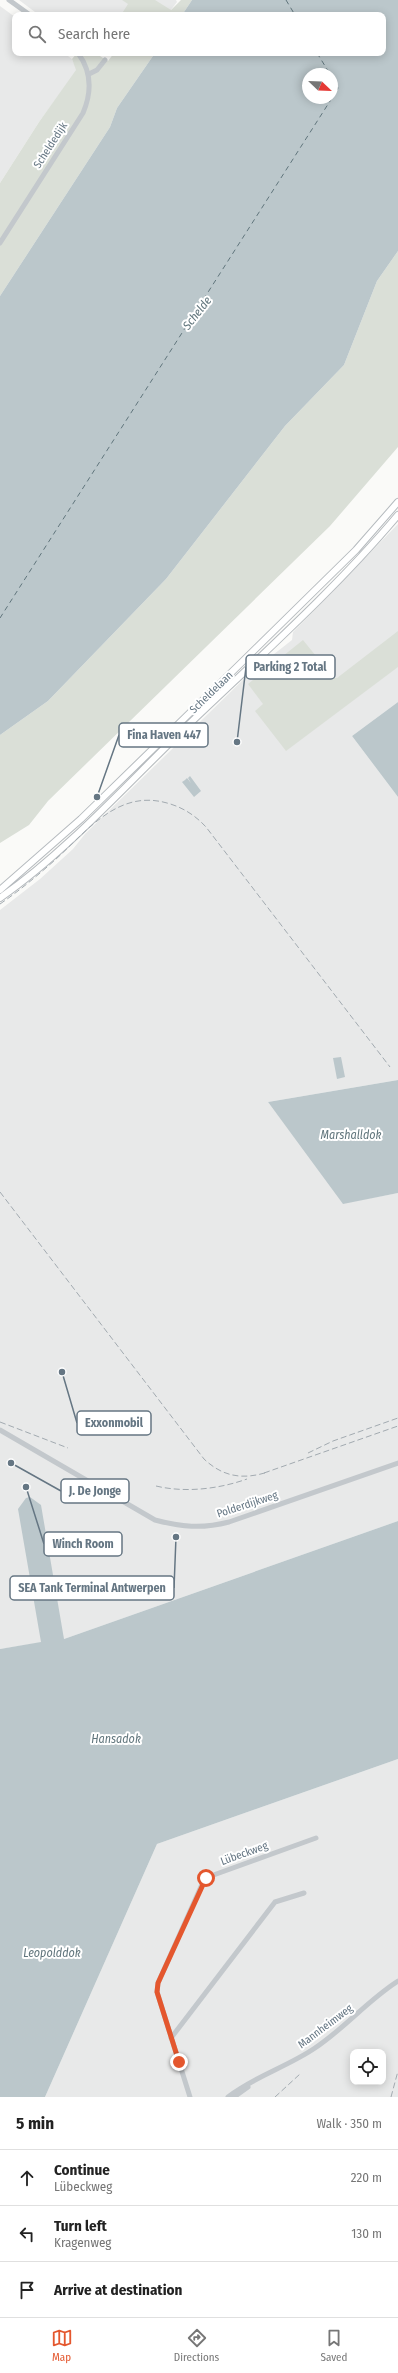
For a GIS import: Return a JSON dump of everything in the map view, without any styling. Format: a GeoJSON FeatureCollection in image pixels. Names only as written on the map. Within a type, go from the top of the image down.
{"type":"FeatureCollection","features":[{"type":"Feature","properties":{"kind":"main road","name":"Scheldelaan"},"geometry":{"type":"LineString","coordinates":[[0,890],[81,819],[356,550],[398,502]]}},
{"type":"Feature","properties":{"kind":"main road","name":"Scheldelaan"},"geometry":{"type":"LineString","coordinates":[[0,898],[19,885],[86,824],[347,572],[398,515]]}},
{"type":"Feature","properties":{"kind":"main road"},"geometry":{"type":"LineString","coordinates":[[169,732],[175,738]]}},
{"type":"Feature","properties":{"kind":"main road"},"geometry":{"type":"LineString","coordinates":[[114,786],[120,791]]}},
{"type":"Feature","properties":{"kind":"main road"},"geometry":{"type":"LineString","coordinates":[[81,819],[86,824]]}},
{"type":"Feature","properties":{"kind":"street"},"geometry":{"type":"LineString","coordinates":[[9,0],[26,12]]}},
{"type":"Feature","properties":{"kind":"street","name":"Scheldedijk"},"geometry":{"type":"LineString","coordinates":[[0,243],[83,113],[90,88],[89,74],[80,56]]}},
{"type":"Feature","properties":{"kind":"street"},"geometry":{"type":"LineString","coordinates":[[89,74],[97,70],[105,60]]}},
{"type":"Feature","properties":{"kind":"street","name":"Polderdijkweg"},"geometry":{"type":"LineString","coordinates":[[0,1430],[53,1463],[155,1520],[194,1528],[229,1522],[398,1463]]}},
{"type":"Feature","properties":{"kind":"street","name":"Lübeckweg"},"geometry":{"type":"LineString","coordinates":[[171,2038],[157,1992],[158,1983],[203,1882],[208,1876],[316,1838]]}},
{"type":"Feature","properties":{"kind":"street"},"geometry":{"type":"LineString","coordinates":[[190,2095],[171,2038],[275,1902],[304,1893]]}},
{"type":"Feature","properties":{"kind":"street","name":"Mannheimweg"},"geometry":{"type":"LineString","coordinates":[[228,2097],[258,2078],[317,2047],[357,2015],[380,1993],[398,1981]]}},
{"type":"Feature","properties":{"kind":"street","name":"Mannheimweg"},"geometry":{"type":"LineString","coordinates":[[234,2097],[258,2078]]}},
{"type":"Feature","properties":{"kind":"shaded area"},"geometry":{"type":"Polygon","coordinates":[[[19,0],[176,0],[177,2],[169,12],[35,12],[19,0]]]}},
{"type":"Feature","properties":{"kind":"shaded area"},"geometry":{"type":"Polygon","coordinates":[[[122,0],[155,0],[171,10],[181,0],[192,0],[184,12],[123,12],[128,4],[122,0]]]}},
{"type":"Feature","properties":{"kind":"shaded area"},"geometry":{"type":"Polygon","coordinates":[[[0,6],[12,15],[12,56],[68,56],[72,59],[77,70],[39,122],[0,183],[0,6]]]}},
{"type":"Feature","properties":{"kind":"shaded area"},"geometry":{"type":"Polygon","coordinates":[[[74,56],[100,56],[108,61],[112,56],[153,56],[117,108],[110,127],[0,296],[0,183],[39,122],[76,70],[72,59],[74,56]]]}},
{"type":"Feature","properties":{"kind":"shaded area"},"geometry":{"type":"Polygon","coordinates":[[[398,251],[398,447],[330,526],[48,801],[29,825],[0,843],[0,735],[48,701],[166,579],[285,426],[344,365],[377,281],[398,251]]]}},
{"type":"Feature","properties":{"kind":"shaded area"},"geometry":{"type":"Polygon","coordinates":[[[398,524],[398,702],[352,736],[398,797],[398,1080],[268,1102],[344,1203],[398,1193],[398,1521],[64,1639],[0,1649],[0,910],[40,879],[73,849],[85,834],[250,673],[292,640],[293,632],[398,524]]]}},
{"type":"Feature","properties":{"kind":"shaded area"},"geometry":{"type":"Polygon","coordinates":[[[398,631],[398,667],[286,751],[255,711],[263,704],[248,684],[303,640],[333,677],[337,678],[398,631]]]}},
{"type":"Feature","properties":{"kind":"shaded area"},"geometry":{"type":"Polygon","coordinates":[[[398,1759],[398,2097],[45,2097],[157,1844],[398,1759]]]}},
{"type":"Feature","properties":{"kind":"water","name":"Schelde"},"geometry":{"type":"Polygon","coordinates":[[[192,0],[398,0],[398,251],[377,281],[344,365],[285,426],[166,579],[48,701],[0,735],[0,296],[110,127],[117,108],[153,56],[386,56],[386,12],[184,12],[192,0]]]}},
{"type":"Feature","properties":{"kind":"water"},"geometry":{"type":"Polygon","coordinates":[[[398,702],[398,797],[352,736],[398,702]]]}},
{"type":"Feature","properties":{"kind":"water"},"geometry":{"type":"Polygon","coordinates":[[[190,776],[201,791],[194,797],[182,782],[187,778],[191,783],[188,778],[190,776]]]}},
{"type":"Feature","properties":{"kind":"water"},"geometry":{"type":"Polygon","coordinates":[[[341,1057],[345,1077],[337,1079],[333,1058],[341,1057]]]}},
{"type":"Feature","properties":{"kind":"water","name":"Marshalldok"},"geometry":{"type":"Polygon","coordinates":[[[398,1080],[398,1193],[343,1204],[268,1102],[398,1080]]]}},
{"type":"Feature","properties":{"kind":"water","name":"Hansadok"},"geometry":{"type":"Polygon","coordinates":[[[30,1497],[41,1505],[64,1639],[398,1521],[398,1759],[157,1844],[45,2097],[0,2097],[0,1649],[41,1642],[18,1509],[26,1498],[30,1497]]]}},
{"type":"Feature","properties":{"kind":"ferry route"},"geometry":{"type":"LineString","coordinates":[[286,0],[293,12]]}},
{"type":"Feature","properties":{"kind":"ferry route"},"geometry":{"type":"LineString","coordinates":[[319,56],[326,68]]}},
{"type":"Feature","properties":{"kind":"ferry route"},"geometry":{"type":"LineString","coordinates":[[0,618],[328,104]]}},
{"type":"Feature","properties":{"kind":"railway"},"geometry":{"type":"LineString","coordinates":[[0,904],[21,889],[105,815],[118,807],[133,802],[149,800],[167,803],[183,809],[193,815],[206,827],[390,1067]]}},
{"type":"Feature","properties":{"kind":"railway"},"geometry":{"type":"LineString","coordinates":[[0,1192],[204,1459],[218,1470],[234,1475],[250,1476],[268,1472]]}},
{"type":"Feature","properties":{"kind":"railway"},"geometry":{"type":"LineString","coordinates":[[308,1453],[333,1441],[398,1418]]}},
{"type":"Feature","properties":{"kind":"railway"},"geometry":{"type":"LineString","coordinates":[[0,1422],[68,1448]]}},
{"type":"Feature","properties":{"kind":"railway"},"geometry":{"type":"LineString","coordinates":[[264,1473],[398,1426]]}},
{"type":"Feature","properties":{"kind":"railway"},"geometry":{"type":"LineString","coordinates":[[156,1486],[179,1489],[202,1489],[247,1479]]}},
{"type":"Feature","properties":{"kind":"railway"},"geometry":{"type":"LineString","coordinates":[[391,2097],[398,2071]]}},
{"type":"Feature","properties":{"kind":"railway"},"geometry":{"type":"LineString","coordinates":[[275,2097],[300,2074]]}},
{"type":"Feature","properties":{"kind":"place","name":"Parking 2 Total"},"geometry":{"type":"Point","coordinates":[237,742]}},
{"type":"Feature","properties":{"kind":"place","name":"Fina Haven 447"},"geometry":{"type":"Point","coordinates":[97,797]}},
{"type":"Feature","properties":{"kind":"place","name":"Exxonmobil"},"geometry":{"type":"Point","coordinates":[62,1372]}},
{"type":"Feature","properties":{"kind":"place","name":"J. De Jonge"},"geometry":{"type":"Point","coordinates":[11,1463]}},
{"type":"Feature","properties":{"kind":"place","name":"Winch Room"},"geometry":{"type":"Point","coordinates":[26,1487]}},
{"type":"Feature","properties":{"kind":"place","name":"SEA Tank Terminal Antwerpen"},"geometry":{"type":"Point","coordinates":[176,1537]}},
{"type":"Feature","properties":{"kind":"route"},"geometry":{"type":"LineString","coordinates":[[179,2062],[157,1992],[158,1983],[206,1878]]}},
{"type":"Feature","properties":{"kind":"water label","name":"Leopolddok"},"geometry":{"type":"Point","coordinates":[52,1953]}}]}
